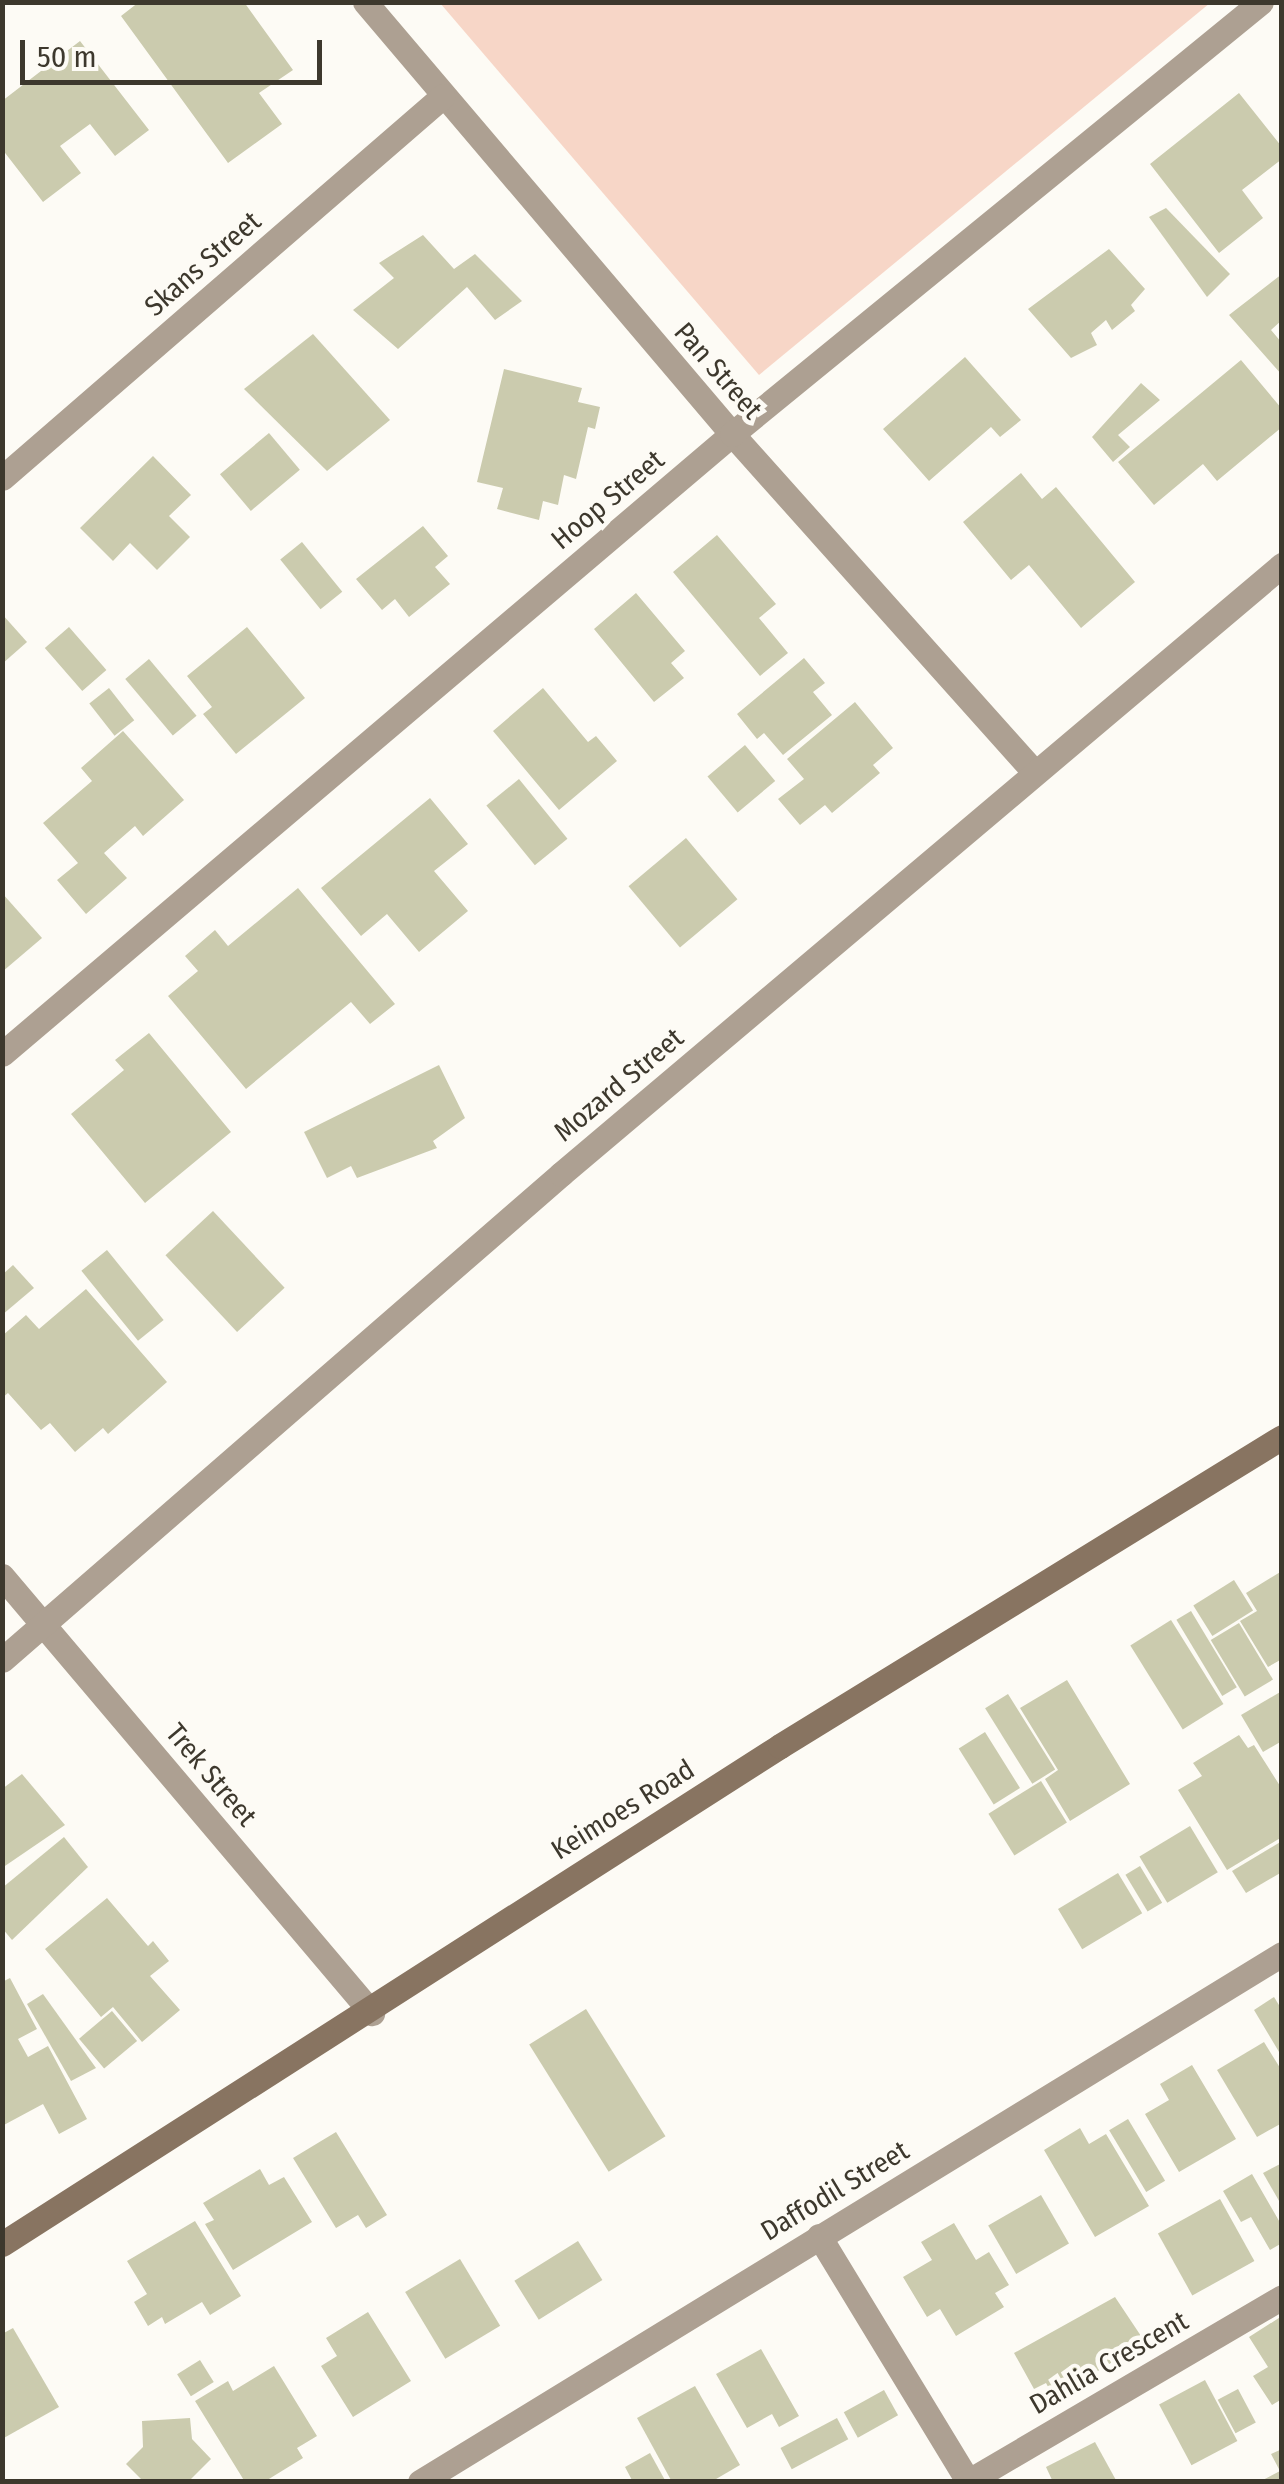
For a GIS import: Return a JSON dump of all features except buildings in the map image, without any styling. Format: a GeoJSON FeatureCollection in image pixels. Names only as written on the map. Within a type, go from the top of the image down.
{"type":"FeatureCollection","features":[{"type":"Feature","properties":{"kind":"street","name":"Pan Street"},"geometry":{"type":"LineString","coordinates":[[365,2],[732,434],[1034,772]]}},
{"type":"Feature","properties":{"kind":"street","name":"Hoop Street"},"geometry":{"type":"LineString","coordinates":[[2,1054],[732,434],[1260,2]]}},
{"type":"Feature","properties":{"kind":"street","name":"Skans Street"},"geometry":{"type":"LineString","coordinates":[[2,478],[444,96]]}},
{"type":"Feature","properties":{"kind":"street","name":"Mozard Street"},"geometry":{"type":"LineString","coordinates":[[2,1660],[1034,772],[1282,565]]}},
{"type":"Feature","properties":{"kind":"street","name":"Keimoes Road"},"geometry":{"type":"LineString","coordinates":[[2,2244],[372,2013],[438,1963],[748,1767],[1282,1437]]}},
{"type":"Feature","properties":{"kind":"street","name":"Trek Street"},"geometry":{"type":"LineString","coordinates":[[2,1576],[372,2013]]}},
{"type":"Feature","properties":{"kind":"street","name":"Daffodil Street"},"geometry":{"type":"LineString","coordinates":[[420,2482],[1282,1954]]}},
{"type":"Feature","properties":{"kind":"street"},"geometry":{"type":"LineString","coordinates":[[819,2236],[967,2481]]}},
{"type":"Feature","properties":{"kind":"street","name":"Dahlia Crescent"},"geometry":{"type":"LineString","coordinates":[[967,2481],[1282,2297]]}},
{"type":"Feature","properties":{"kind":"shaded area"},"geometry":{"type":"Polygon","coordinates":[[[440,3],[1210,3],[759,375],[440,3]]]}}]}
